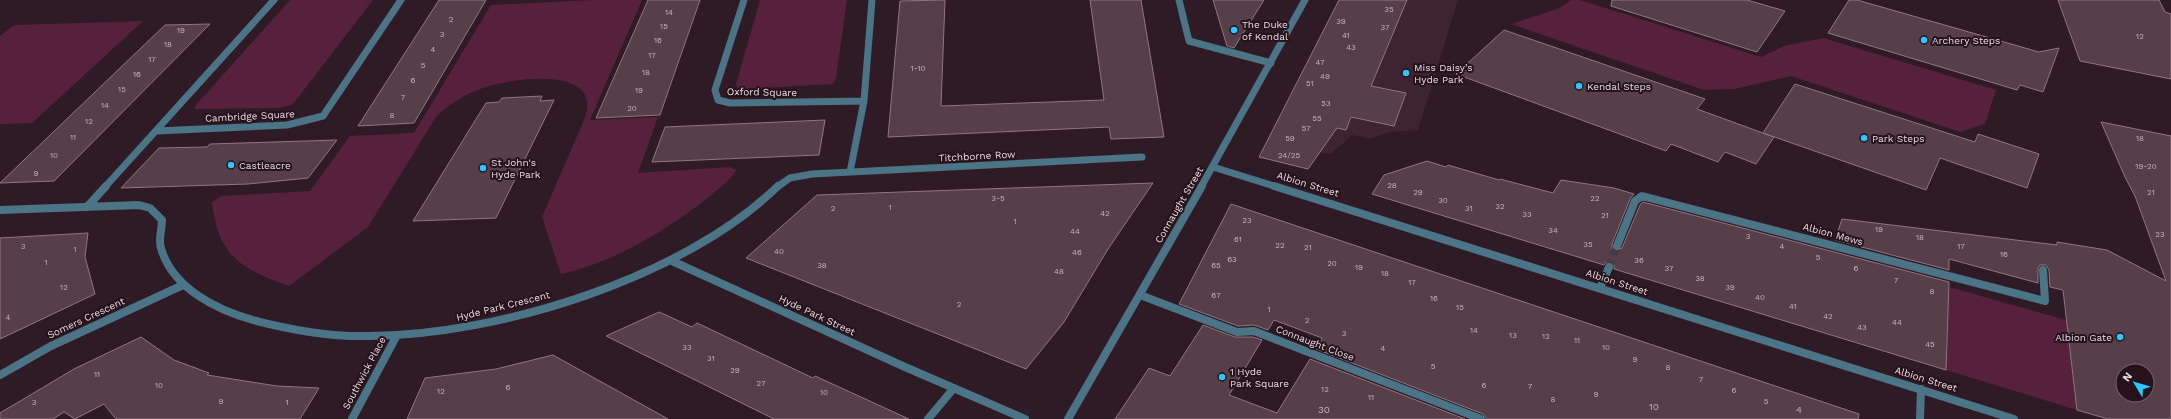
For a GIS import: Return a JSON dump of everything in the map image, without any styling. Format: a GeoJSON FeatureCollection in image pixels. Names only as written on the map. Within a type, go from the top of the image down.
{"type":"FeatureCollection","features":[{"type":"Feature","properties":{"kind":"street"},"geometry":{"type":"LineString","coordinates":[[87,207],[274,0]]}},
{"type":"Feature","properties":{"kind":"street","name":"Cambridge Square"},"geometry":{"type":"LineString","coordinates":[[157,131],[287,125],[309,121],[322,116],[401,0]]}},
{"type":"Feature","properties":{"kind":"street","name":"Oxford Square"},"geometry":{"type":"LineString","coordinates":[[744,0],[715,90],[718,100],[730,103],[864,101]]}},
{"type":"Feature","properties":{"kind":"street"},"geometry":{"type":"LineString","coordinates":[[850,172],[864,101],[872,0]]}},
{"type":"Feature","properties":{"kind":"street"},"geometry":{"type":"LineString","coordinates":[[1179,0],[1189,41],[1271,63]]}},
{"type":"Feature","properties":{"kind":"street","name":"Connaught Street"},"geometry":{"type":"LineString","coordinates":[[1068,419],[1213,167],[1305,0]]}},
{"type":"Feature","properties":{"kind":"street","name":"Titchborne Row"},"geometry":{"type":"LineString","coordinates":[[812,174],[1142,157]]}},
{"type":"Feature","properties":{"kind":"street","name":"Albion Street"},"geometry":{"type":"LineString","coordinates":[[1213,167],[2014,419]]}},
{"type":"Feature","properties":{"kind":"street","name":"Hyde Park Crescent"},"geometry":{"type":"LineString","coordinates":[[0,210],[139,205],[150,208],[157,213],[162,220],[160,247],[172,271],[183,285],[215,306],[261,323],[319,334],[369,338],[396,337],[426,334],[491,322],[598,290],[672,260],[725,228],[767,197],[788,178],[812,174]]}},
{"type":"Feature","properties":{"kind":"street","name":"Albion Mews"},"geometry":{"type":"LineString","coordinates":[[1617,246],[1635,201],[1642,196],[2045,300],[2043,270]]}},
{"type":"Feature","properties":{"kind":"street","name":"Hyde Park Street"},"geometry":{"type":"LineString","coordinates":[[672,260],[1025,419]]}},
{"type":"Feature","properties":{"kind":"street"},"geometry":{"type":"LineString","coordinates":[[1600,288],[1609,267]]}},
{"type":"Feature","properties":{"kind":"street","name":"Somers Crescent"},"geometry":{"type":"LineString","coordinates":[[0,375],[51,346],[183,285]]}},
{"type":"Feature","properties":{"kind":"street","name":"Connaught Close"},"geometry":{"type":"LineString","coordinates":[[1140,295],[1237,332],[1254,331],[1481,419]]}},
{"type":"Feature","properties":{"kind":"street","name":"Southwick Place"},"geometry":{"type":"LineString","coordinates":[[352,419],[396,337]]}},
{"type":"Feature","properties":{"kind":"street"},"geometry":{"type":"LineString","coordinates":[[928,419],[954,388]]}},
{"type":"Feature","properties":{"kind":"street"},"geometry":{"type":"LineString","coordinates":[[1920,419],[1921,390]]}},
{"type":"Feature","properties":{"kind":"shaded area"},"geometry":{"type":"Polygon","coordinates":[[[290,0],[373,0],[293,104],[280,108],[195,109],[195,106],[290,0]]]}},
{"type":"Feature","properties":{"kind":"shaded area"},"geometry":{"type":"Polygon","coordinates":[[[593,0],[642,0],[590,120],[658,117],[638,173],[729,167],[736,170],[731,178],[710,196],[676,221],[621,253],[581,269],[561,274],[542,217],[584,120],[587,102],[581,90],[569,83],[552,79],[533,79],[496,84],[476,90],[464,96],[441,112],[436,117],[368,227],[289,286],[272,280],[245,266],[226,248],[215,220],[212,202],[222,196],[310,191],[350,136],[414,133],[491,5],[593,0]]]}},
{"type":"Feature","properties":{"kind":"shaded area"},"geometry":{"type":"Polygon","coordinates":[[[760,0],[847,0],[836,78],[833,84],[743,89],[738,88],[736,84],[760,0]]]}},
{"type":"Feature","properties":{"kind":"shaded area"},"geometry":{"type":"Polygon","coordinates":[[[1339,0],[1458,0],[1418,130],[1389,132],[1371,139],[1352,135],[1331,154],[1320,153],[1308,169],[1259,157],[1339,0]]]}},
{"type":"Feature","properties":{"kind":"shaded area"},"geometry":{"type":"Polygon","coordinates":[[[1571,0],[1580,0],[1761,57],[1784,46],[1823,38],[1996,90],[1985,124],[1960,132],[1791,76],[1735,89],[1704,90],[1511,24],[1560,8],[1571,0]]]}},
{"type":"Feature","properties":{"kind":"shaded area"},"geometry":{"type":"Polygon","coordinates":[[[143,21],[32,123],[0,124],[0,36],[14,25],[143,21]]]}},
{"type":"Feature","properties":{"kind":"shaded area"},"geometry":{"type":"Polygon","coordinates":[[[1949,287],[2066,320],[2077,410],[1946,370],[1949,287]]]}},
{"type":"Feature","properties":{"kind":"building"},"geometry":{"type":"Polygon","coordinates":[[[439,0],[486,0],[414,123],[358,126],[439,0]]]}},
{"type":"Feature","properties":{"kind":"building"},"geometry":{"type":"Polygon","coordinates":[[[648,0],[700,0],[660,115],[596,118],[648,0]]]}},
{"type":"Feature","properties":{"kind":"building"},"geometry":{"type":"Polygon","coordinates":[[[945,0],[941,106],[1104,100],[1090,0],[1141,0],[1164,137],[1111,139],[1109,127],[888,137],[900,1],[945,0]]]}},
{"type":"Feature","properties":{"kind":"building","name":"The Duke of Kendal"},"geometry":{"type":"Polygon","coordinates":[[[1213,0],[1264,0],[1234,48],[1227,46],[1213,0]]]}},
{"type":"Feature","properties":{"kind":"building"},"geometry":{"type":"Polygon","coordinates":[[[1339,0],[1407,0],[1371,86],[1406,93],[1394,126],[1351,117],[1346,130],[1337,128],[1308,169],[1259,157],[1339,0]]]}},
{"type":"Feature","properties":{"kind":"building"},"geometry":{"type":"Polygon","coordinates":[[[1612,0],[1747,0],[1785,11],[1757,52],[1611,6],[1612,0]]]}},
{"type":"Feature","properties":{"kind":"building","name":"Archery Steps"},"geometry":{"type":"Polygon","coordinates":[[[1849,0],[1857,0],[2039,52],[2059,48],[2043,92],[2020,85],[2017,90],[1828,33],[1849,0]]]}},
{"type":"Feature","properties":{"kind":"building"},"geometry":{"type":"Polygon","coordinates":[[[2058,0],[2159,0],[2165,12],[2171,14],[2171,79],[2080,61],[2058,0]]]}},
{"type":"Feature","properties":{"kind":"building"},"geometry":{"type":"Polygon","coordinates":[[[210,24],[54,181],[0,183],[165,25],[210,24]]]}},
{"type":"Feature","properties":{"kind":"building","name":"Kendal Steps"},"geometry":{"type":"Polygon","coordinates":[[[1504,30],[1705,99],[1697,109],[1774,137],[1756,164],[1725,152],[1718,162],[1671,144],[1666,151],[1456,74],[1504,30]]]}},
{"type":"Feature","properties":{"kind":"building","name":"Park Steps"},"geometry":{"type":"Polygon","coordinates":[[[1795,84],[1975,142],[1978,134],[2039,154],[2027,188],[1940,158],[1926,190],[1763,133],[1795,84]]]}},
{"type":"Feature","properties":{"kind":"building","name":"St John's Hyde Park"},"geometry":{"type":"Polygon","coordinates":[[[542,96],[540,101],[554,100],[496,218],[413,221],[486,103],[499,102],[502,98],[542,96]]]}},
{"type":"Feature","properties":{"kind":"building"},"geometry":{"type":"Polygon","coordinates":[[[825,120],[819,155],[652,162],[665,127],[825,120]]]}},
{"type":"Feature","properties":{"kind":"building"},"geometry":{"type":"Polygon","coordinates":[[[2101,122],[2171,136],[2171,419],[2108,419],[2077,410],[2063,290],[2050,287],[2049,270],[2046,265],[2040,265],[2038,268],[2038,283],[1949,259],[1949,270],[1835,240],[1842,219],[2057,245],[2057,242],[2107,250],[2166,281],[2135,196],[2101,122]]]}},
{"type":"Feature","properties":{"kind":"building","name":"Castleacre"},"geometry":{"type":"Polygon","coordinates":[[[337,140],[308,178],[248,184],[121,188],[159,148],[207,147],[210,144],[337,140]]]}},
{"type":"Feature","properties":{"kind":"building"},"geometry":{"type":"Polygon","coordinates":[[[1427,161],[1446,167],[1448,165],[1499,180],[1500,179],[1553,193],[1561,180],[1614,188],[1634,194],[1630,199],[1612,244],[1612,249],[1615,251],[1622,248],[1640,205],[1643,202],[1949,282],[1946,370],[1614,269],[1614,264],[1611,262],[1606,262],[1604,265],[1372,194],[1384,175],[1427,161]]]}},
{"type":"Feature","properties":{"kind":"building"},"geometry":{"type":"Polygon","coordinates":[[[1153,183],[1108,249],[1064,322],[1026,369],[746,258],[817,195],[1153,183]]]}},
{"type":"Feature","properties":{"kind":"building"},"geometry":{"type":"Polygon","coordinates":[[[1231,204],[1859,414],[1858,419],[1487,419],[1483,414],[1316,349],[1322,338],[1274,320],[1268,330],[1254,325],[1238,326],[1179,304],[1231,204]]]}},
{"type":"Feature","properties":{"kind":"building"},"geometry":{"type":"Polygon","coordinates":[[[88,233],[85,257],[95,294],[0,339],[0,238],[88,233]]]}},
{"type":"Feature","properties":{"kind":"building"},"geometry":{"type":"Polygon","coordinates":[[[659,312],[692,327],[697,323],[813,378],[815,376],[909,419],[774,419],[606,336],[659,312]]]}},
{"type":"Feature","properties":{"kind":"building"},"geometry":{"type":"Polygon","coordinates":[[[1203,325],[1235,337],[1253,337],[1262,340],[1229,395],[1277,413],[1310,359],[1465,419],[1115,419],[1149,368],[1170,376],[1203,325]]]}},
{"type":"Feature","properties":{"kind":"building"},"geometry":{"type":"Polygon","coordinates":[[[141,337],[174,360],[209,373],[207,375],[277,386],[319,388],[300,419],[116,419],[104,404],[75,419],[64,412],[53,419],[0,419],[0,413],[74,369],[141,337]]]}},
{"type":"Feature","properties":{"kind":"building"},"geometry":{"type":"Polygon","coordinates":[[[553,355],[668,419],[407,419],[425,378],[496,369],[553,355]]]}},
{"type":"Feature","properties":{"kind":"tunnel"},"geometry":{"type":"LineString","coordinates":[[1609,267],[1617,246]]}},
{"type":"Feature","properties":{"kind":"place","name":"The Duke of Kendal"},"geometry":{"type":"Point","coordinates":[1234,30]}},
{"type":"Feature","properties":{"kind":"place","name":"Archery Steps"},"geometry":{"type":"Point","coordinates":[1924,40]}},
{"type":"Feature","properties":{"kind":"place","name":"Miss Daisy’s Hyde Park"},"geometry":{"type":"Point","coordinates":[1406,73]}},
{"type":"Feature","properties":{"kind":"place","name":"Kendal Steps"},"geometry":{"type":"Point","coordinates":[1579,86]}},
{"type":"Feature","properties":{"kind":"place","name":"Park Steps"},"geometry":{"type":"Point","coordinates":[1864,138]}},
{"type":"Feature","properties":{"kind":"place","name":"Castleacre"},"geometry":{"type":"Point","coordinates":[231,165]}},
{"type":"Feature","properties":{"kind":"place","name":"St John's Hyde Park"},"geometry":{"type":"Point","coordinates":[483,168]}},
{"type":"Feature","properties":{"kind":"place","name":"Albion Gate"},"geometry":{"type":"Point","coordinates":[2120,337]}},
{"type":"Feature","properties":{"kind":"place","name":"1 Hyde Park Square"},"geometry":{"type":"Point","coordinates":[1222,377]}}]}
